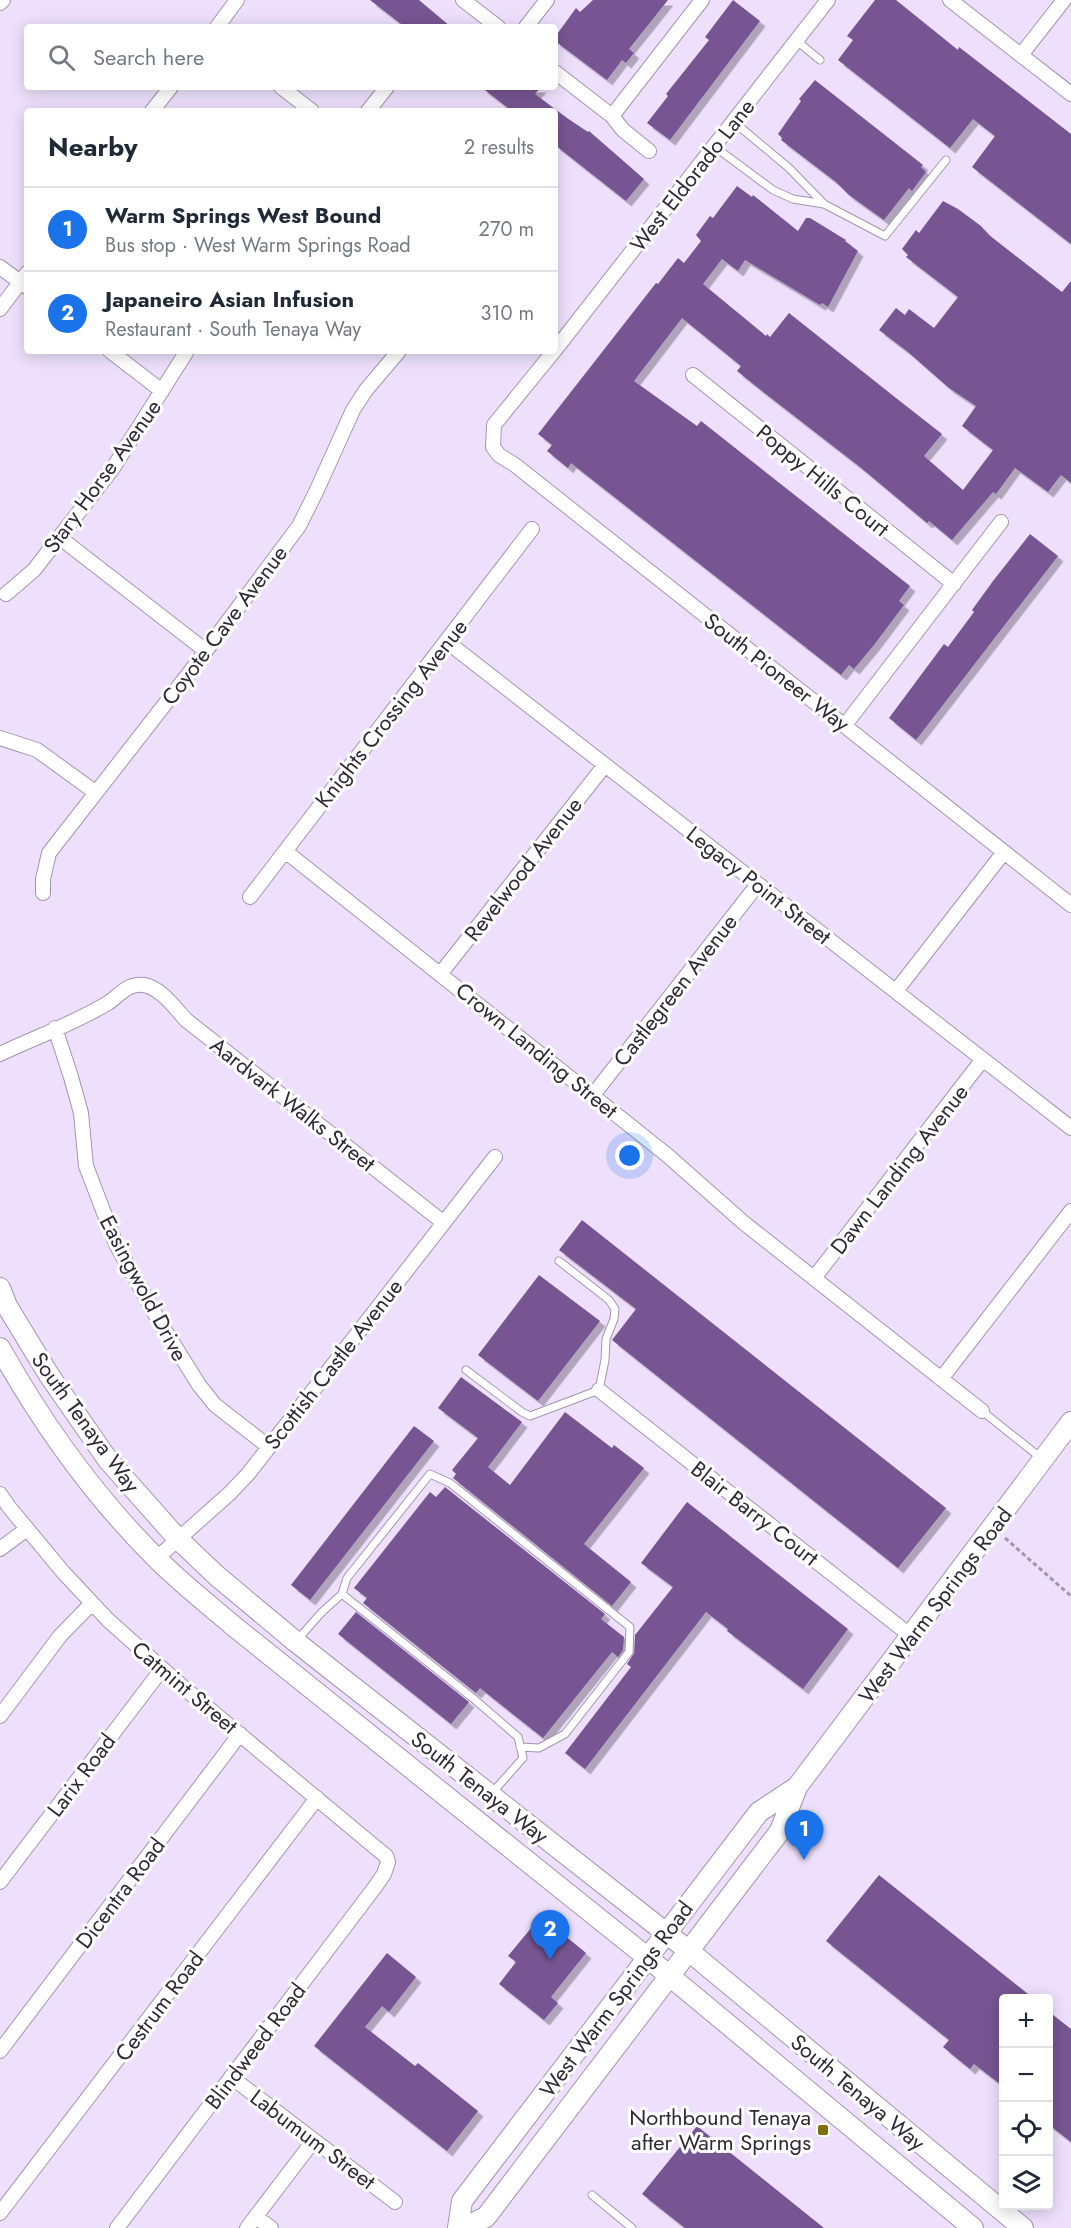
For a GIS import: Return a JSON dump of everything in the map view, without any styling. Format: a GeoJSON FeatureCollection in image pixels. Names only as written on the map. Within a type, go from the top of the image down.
{"type":"FeatureCollection","features":[{"type":"Feature","properties":{"kind":"street"},"geometry":{"type":"LineString","coordinates":[[219,24],[237,0]]}},
{"type":"Feature","properties":{"kind":"street"},"geometry":{"type":"LineString","coordinates":[[463,0],[494,24]]}},
{"type":"Feature","properties":{"kind":"street"},"geometry":{"type":"LineString","coordinates":[[528,24],[547,0]]}},
{"type":"Feature","properties":{"kind":"street"},"geometry":{"type":"LineString","coordinates":[[612,116],[702,0]]}},
{"type":"Feature","properties":{"kind":"street","name":"West Eldorado Lane"},"geometry":{"type":"LineString","coordinates":[[558,345],[828,0]]}},
{"type":"Feature","properties":{"kind":"street"},"geometry":{"type":"LineString","coordinates":[[950,0],[1071,94]]}},
{"type":"Feature","properties":{"kind":"street"},"geometry":{"type":"LineString","coordinates":[[1021,55],[1064,0]]}},
{"type":"Feature","properties":{"kind":"street"},"geometry":{"type":"LineString","coordinates":[[558,74],[612,116],[623,130],[649,151]]}},
{"type":"Feature","properties":{"kind":"street"},"geometry":{"type":"LineString","coordinates":[[154,108],[169,90]]}},
{"type":"Feature","properties":{"kind":"street"},"geometry":{"type":"LineString","coordinates":[[285,90],[308,108]]}},
{"type":"Feature","properties":{"kind":"street"},"geometry":{"type":"LineString","coordinates":[[370,108],[385,90]]}},
{"type":"Feature","properties":{"kind":"street"},"geometry":{"type":"LineString","coordinates":[[0,267],[24,280]]}},
{"type":"Feature","properties":{"kind":"street"},"geometry":{"type":"LineString","coordinates":[[0,309],[24,282]]}},
{"type":"Feature","properties":{"kind":"street"},"geometry":{"type":"LineString","coordinates":[[114,354],[162,391]]}},
{"type":"Feature","properties":{"kind":"street","name":"Stary Horse Avenue"},"geometry":{"type":"LineString","coordinates":[[6,594],[34,570],[113,468],[185,354]]}},
{"type":"Feature","properties":{"kind":"street","name":"Coyote Cave Avenue"},"geometry":{"type":"LineString","coordinates":[[43,893],[43,879],[49,853],[206,651],[299,526],[353,410],[366,390],[396,354]]}},
{"type":"Feature","properties":{"kind":"street","name":"West Eldorado Lane"},"geometry":{"type":"LineString","coordinates":[[493,435],[494,425],[551,354]]}},
{"type":"Feature","properties":{"kind":"street","name":"Poppy Hills Court"},"geometry":{"type":"LineString","coordinates":[[693,375],[954,584]]}},
{"type":"Feature","properties":{"kind":"street","name":"South Pioneer Way"},"geometry":{"type":"LineString","coordinates":[[493,435],[493,447],[499,455],[515,465],[1071,905]]}},
{"type":"Feature","properties":{"kind":"street"},"geometry":{"type":"LineString","coordinates":[[845,725],[1001,522]]}},
{"type":"Feature","properties":{"kind":"street","name":"Knights Crossing Avenue"},"geometry":{"type":"LineString","coordinates":[[250,897],[532,530]]}},
{"type":"Feature","properties":{"kind":"street"},"geometry":{"type":"LineString","coordinates":[[59,537],[206,651]]}},
{"type":"Feature","properties":{"kind":"street","name":"Legacy Point Street"},"geometry":{"type":"LineString","coordinates":[[446,641],[1071,1128]]}},
{"type":"Feature","properties":{"kind":"street"},"geometry":{"type":"LineString","coordinates":[[0,738],[37,750],[95,792]]}},
{"type":"Feature","properties":{"kind":"street","name":"Revelwood Avenue"},"geometry":{"type":"LineString","coordinates":[[441,973],[605,765]]}},
{"type":"Feature","properties":{"kind":"street","name":"Crown Landing Street"},"geometry":{"type":"LineString","coordinates":[[285,850],[691,1175],[744,1223],[982,1411]]}},
{"type":"Feature","properties":{"kind":"street"},"geometry":{"type":"LineString","coordinates":[[896,991],[1004,852]]}},
{"type":"Feature","properties":{"kind":"street","name":"Castlegreen Avenue"},"geometry":{"type":"LineString","coordinates":[[592,1095],[758,884]]}},
{"type":"Feature","properties":{"kind":"street","name":"Aardvark Walks Street"},"geometry":{"type":"LineString","coordinates":[[55,1028],[111,1001],[130,986],[143,985],[154,989],[186,1020],[444,1223]]}},
{"type":"Feature","properties":{"kind":"street"},"geometry":{"type":"LineString","coordinates":[[0,1054],[55,1028]]}},
{"type":"Feature","properties":{"kind":"street","name":"Easingwold Drive"},"geometry":{"type":"LineString","coordinates":[[55,1028],[81,1113],[86,1167],[120,1253],[199,1385],[215,1405],[269,1447]]}},
{"type":"Feature","properties":{"kind":"street","name":"Dawn Landing Avenue"},"geometry":{"type":"LineString","coordinates":[[814,1278],[983,1059]]}},
{"type":"Feature","properties":{"kind":"street","name":"Scottish Castle Avenue"},"geometry":{"type":"LineString","coordinates":[[157,1558],[230,1493],[269,1447],[495,1157]]}},
{"type":"Feature","properties":{"kind":"street"},"geometry":{"type":"LineString","coordinates":[[941,1379],[1071,1211]]}},
{"type":"Feature","properties":{"kind":"street","name":"South Tenaya Way"},"geometry":{"type":"LineString","coordinates":[[0,1288],[7,1306],[73,1411],[108,1460],[178,1539],[254,1609],[689,1951],[1023,2228]]}},
{"type":"Feature","properties":{"kind":"street","name":"South Tenaya Way"},"geometry":{"type":"LineString","coordinates":[[0,1348],[47,1426],[84,1478],[157,1558],[236,1628],[648,1958],[973,2228]]}},
{"type":"Feature","properties":{"kind":"street","name":"Blair Barry Court"},"geometry":{"type":"LineString","coordinates":[[599,1390],[911,1636]]}},
{"type":"Feature","properties":{"kind":"street","name":"West Warm Springs Road"},"geometry":{"type":"LineString","coordinates":[[463,2228],[486,2217],[689,1951],[780,1830],[797,1786],[1071,1422]]}},
{"type":"Feature","properties":{"kind":"street","name":"Catmint Street"},"geometry":{"type":"LineString","coordinates":[[0,1494],[27,1529],[108,1620],[162,1669],[386,1856],[388,1862]]}},
{"type":"Feature","properties":{"kind":"street"},"geometry":{"type":"LineString","coordinates":[[0,1549],[27,1529]]}},
{"type":"Feature","properties":{"kind":"street"},"geometry":{"type":"LineString","coordinates":[[0,1716],[60,1636],[92,1603]]}},
{"type":"Feature","properties":{"kind":"street","name":"Larix Road"},"geometry":{"type":"LineString","coordinates":[[0,1882],[162,1669]]}},
{"type":"Feature","properties":{"kind":"street","name":"Dicentra Road"},"geometry":{"type":"LineString","coordinates":[[0,2052],[240,1734]]}},
{"type":"Feature","properties":{"kind":"street","name":"West Warm Springs Road"},"geometry":{"type":"LineString","coordinates":[[458,2228],[462,2201],[666,1933],[759,1812],[797,1786]]}},
{"type":"Feature","properties":{"kind":"street","name":"Cestrum Road"},"geometry":{"type":"LineString","coordinates":[[0,2213],[318,1798]]}},
{"type":"Feature","properties":{"kind":"street","name":"Blindweed Road"},"geometry":{"type":"LineString","coordinates":[[117,2228],[375,1887],[384,1874],[388,1862]]}},
{"type":"Feature","properties":{"kind":"street","name":"Labumum Street"},"geometry":{"type":"LineString","coordinates":[[231,2077],[395,2202]]}},
{"type":"Feature","properties":{"kind":"street"},"geometry":{"type":"LineString","coordinates":[[247,2228],[315,2140]]}},
{"type":"Feature","properties":{"kind":"street"},"geometry":{"type":"LineString","coordinates":[[256,2217],[271,2228]]}},
{"type":"Feature","properties":{"kind":"lane"},"geometry":{"type":"LineString","coordinates":[[797,40],[820,60]]}},
{"type":"Feature","properties":{"kind":"lane"},"geometry":{"type":"LineString","coordinates":[[734,122],[789,168],[824,204],[885,236],[946,160]]}},
{"type":"Feature","properties":{"kind":"lane"},"geometry":{"type":"LineString","coordinates":[[715,147],[773,190],[793,199],[824,204]]}},
{"type":"Feature","properties":{"kind":"lane"},"geometry":{"type":"LineString","coordinates":[[466,1370],[530,1416],[599,1390],[605,1360],[606,1339],[614,1319],[615,1309],[609,1300],[559,1261]]}},
{"type":"Feature","properties":{"kind":"lane"},"geometry":{"type":"LineString","coordinates":[[982,1411],[1043,1459]]}},
{"type":"Feature","properties":{"kind":"lane"},"geometry":{"type":"LineString","coordinates":[[296,1642],[322,1612],[342,1594],[347,1578],[430,1474],[450,1483],[630,1627],[629,1652],[565,1734],[539,1748],[520,1747]]}},
{"type":"Feature","properties":{"kind":"lane"},"geometry":{"type":"LineString","coordinates":[[342,1594],[518,1737],[523,1758],[490,1795]]}},
{"type":"Feature","properties":{"kind":"lane"},"geometry":{"type":"LineString","coordinates":[[592,2195],[632,2228]]}},
{"type":"Feature","properties":{"kind":"path"},"geometry":{"type":"LineString","coordinates":[[993,1528],[1071,1596]]}},
{"type":"Feature","properties":{"kind":"building"},"geometry":{"type":"Polygon","coordinates":[[[370,0],[419,0],[447,24],[401,24],[370,0]]]}},
{"type":"Feature","properties":{"kind":"building"},"geometry":{"type":"Polygon","coordinates":[[[593,0],[668,0],[629,49],[634,53],[626,63],[622,60],[607,80],[558,43],[558,33],[576,8],[580,12],[593,0]]]}},
{"type":"Feature","properties":{"kind":"building"},"geometry":{"type":"Polygon","coordinates":[[[733,0],[760,21],[670,140],[647,123],[668,96],[666,94],[709,40],[705,37],[733,0]]]}},
{"type":"Feature","properties":{"kind":"building"},"geometry":{"type":"Polygon","coordinates":[[[875,0],[896,0],[958,50],[959,47],[1071,134],[1071,244],[972,167],[995,136],[973,119],[950,148],[838,60],[853,40],[847,36],[875,0]]]}},
{"type":"Feature","properties":{"kind":"building"},"geometry":{"type":"Polygon","coordinates":[[[815,80],[923,165],[921,167],[926,172],[912,191],[909,188],[884,220],[781,140],[778,134],[801,101],[799,99],[815,80]]]}},
{"type":"Feature","properties":{"kind":"building"},"geometry":{"type":"Polygon","coordinates":[[[485,90],[538,90],[535,94],[554,108],[508,108],[485,90]]]}},
{"type":"Feature","properties":{"kind":"building"},"geometry":{"type":"Polygon","coordinates":[[[558,111],[589,131],[644,179],[626,201],[558,147],[558,111]]]}},
{"type":"Feature","properties":{"kind":"building"},"geometry":{"type":"Polygon","coordinates":[[[737,186],[752,197],[753,195],[798,231],[806,218],[810,218],[846,240],[858,251],[828,307],[822,303],[820,305],[745,260],[738,271],[722,259],[703,284],[766,336],[767,334],[770,337],[789,313],[942,434],[924,456],[963,490],[993,450],[962,426],[976,406],[949,388],[879,330],[896,308],[905,315],[909,309],[934,328],[958,297],[906,257],[908,255],[902,249],[916,230],[919,233],[943,201],[981,226],[989,235],[1062,292],[1071,281],[1071,483],[1061,475],[1048,492],[1015,468],[996,494],[993,492],[952,540],[929,521],[927,523],[860,467],[737,371],[741,366],[682,318],[634,381],[697,426],[701,421],[910,586],[899,601],[904,605],[874,645],[854,669],[849,665],[841,675],[571,463],[568,468],[547,451],[552,445],[538,434],[656,283],[658,284],[678,258],[684,263],[701,241],[696,235],[710,216],[713,218],[737,186]]]}},
{"type":"Feature","properties":{"kind":"building"},"geometry":{"type":"Polygon","coordinates":[[[1030,534],[1058,556],[916,740],[889,718],[944,644],[948,647],[993,581],[1030,534]]]}},
{"type":"Feature","properties":{"kind":"building"},"geometry":{"type":"Polygon","coordinates":[[[582,1220],[946,1508],[898,1568],[612,1340],[636,1309],[559,1250],[582,1220]]]}},
{"type":"Feature","properties":{"kind":"building"},"geometry":{"type":"Polygon","coordinates":[[[539,1275],[600,1321],[538,1401],[478,1355],[539,1275]]]}},
{"type":"Feature","properties":{"kind":"building"},"geometry":{"type":"Polygon","coordinates":[[[461,1377],[522,1422],[488,1467],[510,1485],[565,1412],[612,1448],[614,1445],[644,1468],[584,1544],[631,1582],[612,1606],[453,1478],[456,1474],[452,1470],[478,1438],[438,1408],[461,1377]]]}},
{"type":"Feature","properties":{"kind":"building"},"geometry":{"type":"Polygon","coordinates":[[[414,1426],[434,1441],[310,1600],[291,1585],[414,1426]]]}},
{"type":"Feature","properties":{"kind":"building"},"geometry":{"type":"Polygon","coordinates":[[[445,1487],[605,1614],[601,1619],[624,1637],[623,1650],[618,1657],[612,1652],[543,1738],[480,1688],[476,1693],[363,1603],[367,1598],[354,1588],[430,1492],[436,1497],[445,1487]]]}},
{"type":"Feature","properties":{"kind":"building"},"geometry":{"type":"Polygon","coordinates":[[[687,1502],[848,1629],[803,1689],[727,1631],[728,1629],[706,1612],[585,1769],[565,1753],[631,1667],[627,1664],[634,1653],[635,1635],[673,1587],[641,1563],[687,1502]]]}},
{"type":"Feature","properties":{"kind":"building"},"geometry":{"type":"Polygon","coordinates":[[[356,1612],[469,1702],[451,1724],[338,1634],[356,1612]]]}},
{"type":"Feature","properties":{"kind":"building"},"geometry":{"type":"Polygon","coordinates":[[[879,1875],[1028,1994],[999,1994],[999,2083],[974,2064],[970,2069],[943,2047],[949,2040],[826,1941],[879,1875]]]}},
{"type":"Feature","properties":{"kind":"building"},"geometry":{"type":"Polygon","coordinates":[[[532,1927],[548,1941],[558,1930],[586,1953],[551,1997],[558,2003],[544,2020],[499,1984],[516,1962],[508,1956],[532,1927]]]}},
{"type":"Feature","properties":{"kind":"building"},"geometry":{"type":"Polygon","coordinates":[[[387,1953],[416,1977],[389,2012],[382,2006],[365,2027],[415,2066],[418,2063],[478,2111],[447,2151],[314,2046],[387,1953]]]}},
{"type":"Feature","properties":{"kind":"building"},"geometry":{"type":"Polygon","coordinates":[[[1053,2015],[1071,2029],[1071,2142],[1053,2128],[1053,2015]]]}},
{"type":"Feature","properties":{"kind":"building"},"geometry":{"type":"Polygon","coordinates":[[[697,2126],[824,2228],[685,2228],[642,2194],[697,2126]]]}},
{"type":"Feature","properties":{"kind":"place","name":"Warm Springs West Bound"},"geometry":{"type":"Point","coordinates":[804,1860]}},
{"type":"Feature","properties":{"kind":"place","name":"Japaneiro Asian Infusion"},"geometry":{"type":"Point","coordinates":[550,1960]}},
{"type":"Feature","properties":{"kind":"place","name":"Northbound Tenaya after Warm Springs"},"geometry":{"type":"Point","coordinates":[823,2130]}}]}
